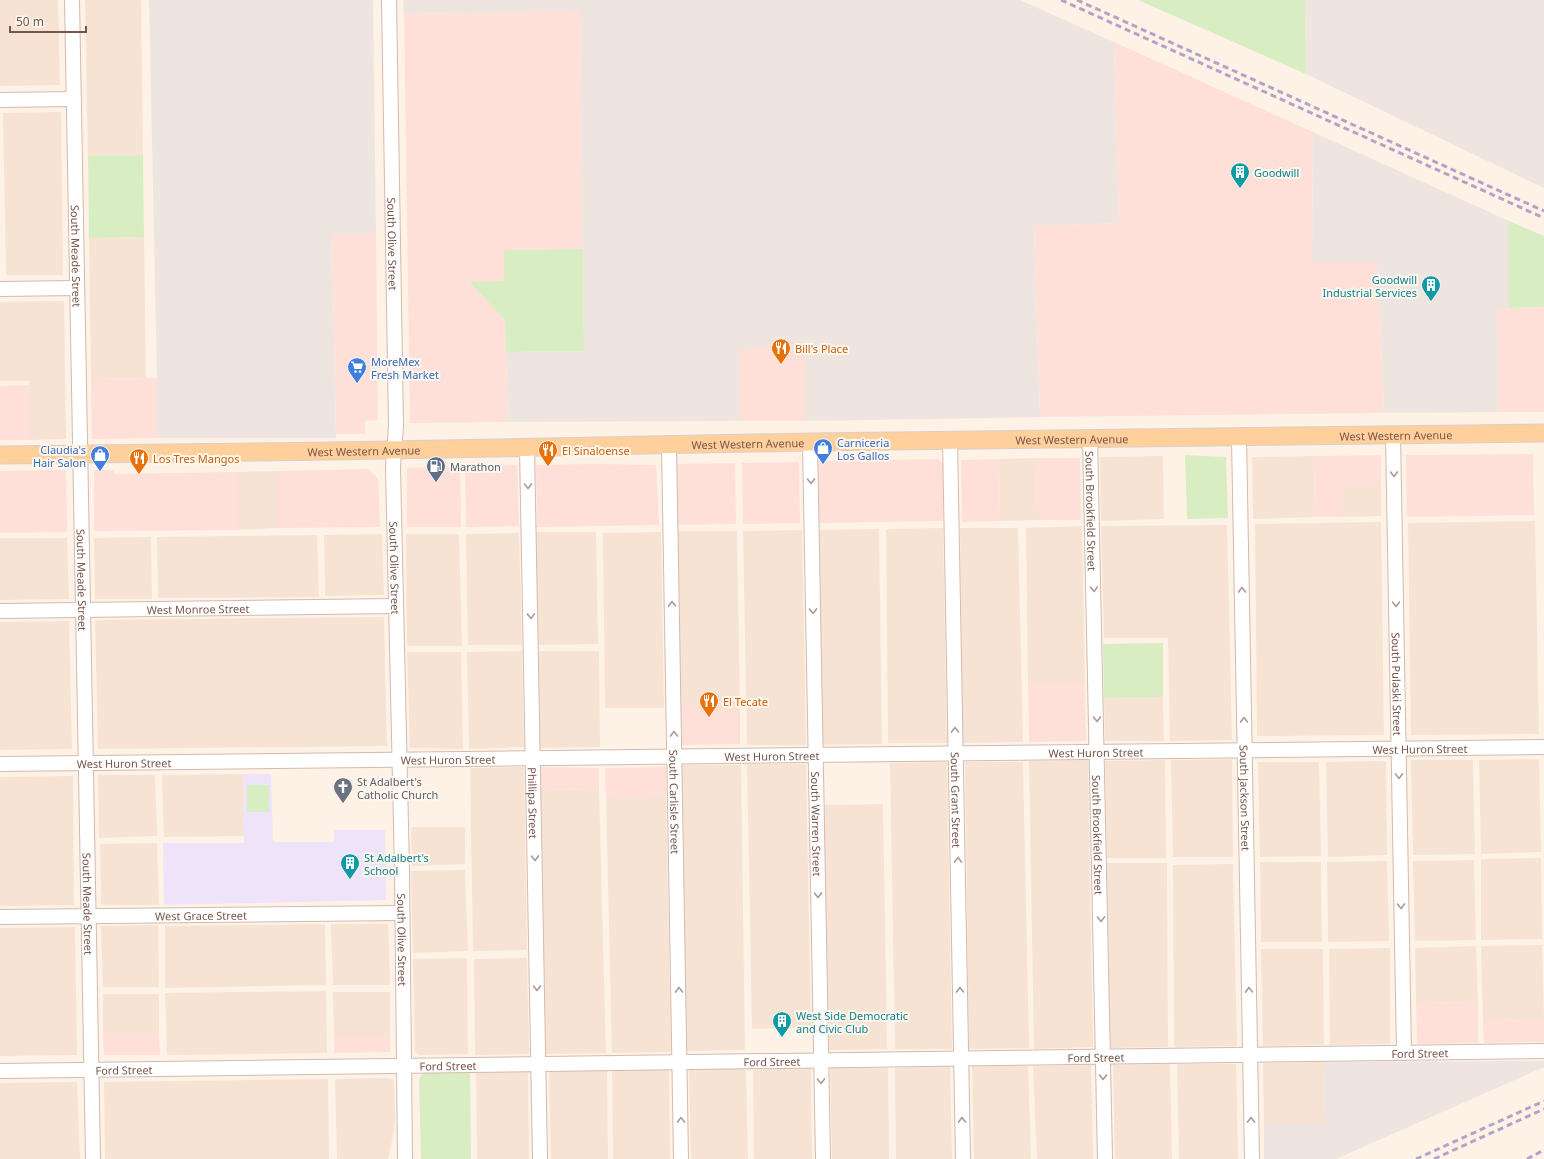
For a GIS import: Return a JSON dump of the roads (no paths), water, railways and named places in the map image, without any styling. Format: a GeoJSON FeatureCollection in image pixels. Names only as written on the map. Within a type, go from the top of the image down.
{"type":"FeatureCollection","features":[{"type":"Feature","properties":{"kind":"main road","name":"West Western Avenue"},"geometry":{"type":"LineString","coordinates":[[0,455],[1090,438],[1544,433]]}},
{"type":"Feature","properties":{"kind":"street","name":"South Meade Street"},"geometry":{"type":"LineString","coordinates":[[72,0],[93,1159]]}},
{"type":"Feature","properties":{"kind":"street","name":"South Olive Street"},"geometry":{"type":"LineString","coordinates":[[390,0],[396,426],[393,466],[405,1067],[405,1159]]}},
{"type":"Feature","properties":{"kind":"street"},"geometry":{"type":"LineString","coordinates":[[0,100],[74,99]]}},
{"type":"Feature","properties":{"kind":"street"},"geometry":{"type":"LineString","coordinates":[[0,289],[77,288]]}},
{"type":"Feature","properties":{"kind":"street","name":"South Pulaski Street"},"geometry":{"type":"LineString","coordinates":[[1394,435],[1404,1053]]}},
{"type":"Feature","properties":{"kind":"street","name":"South Jackson Street"},"geometry":{"type":"LineString","coordinates":[[1239,437],[1252,1159]]}},
{"type":"Feature","properties":{"kind":"street","name":"South Brookfield Street"},"geometry":{"type":"LineString","coordinates":[[1090,438],[1098,752],[1105,1159]]}},
{"type":"Feature","properties":{"kind":"street","name":"South Grant Street"},"geometry":{"type":"LineString","coordinates":[[950,440],[963,1159]]}},
{"type":"Feature","properties":{"kind":"street","name":"South Warren Street"},"geometry":{"type":"LineString","coordinates":[[810,442],[823,1159]]}},
{"type":"Feature","properties":{"kind":"street","name":"South Carlisle Street"},"geometry":{"type":"LineString","coordinates":[[669,444],[681,1159]]}},
{"type":"Feature","properties":{"kind":"street","name":"Phillipa Street"},"geometry":{"type":"LineString","coordinates":[[527,447],[534,758],[540,1159]]}},
{"type":"Feature","properties":{"kind":"street","name":"West Monroe Street"},"geometry":{"type":"LineString","coordinates":[[0,611],[396,606]]}},
{"type":"Feature","properties":{"kind":"street","name":"West Huron Street"},"geometry":{"type":"LineString","coordinates":[[0,764],[1544,747]]}},
{"type":"Feature","properties":{"kind":"street","name":"West Grace Street"},"geometry":{"type":"LineString","coordinates":[[0,917],[402,913]]}},
{"type":"Feature","properties":{"kind":"street","name":"Ford Street"},"geometry":{"type":"LineString","coordinates":[[0,1071],[405,1067],[680,1062],[821,1062],[961,1058],[1544,1051]]}},
{"type":"Feature","properties":{"kind":"street","name":"South Olive Street"},"geometry":{"type":"LineString","coordinates":[[396,1159],[405,1135]]}},
{"type":"Feature","properties":{"kind":"railway"},"geometry":{"type":"LineString","coordinates":[[1061,0],[1544,218]]}},
{"type":"Feature","properties":{"kind":"railway"},"geometry":{"type":"LineString","coordinates":[[1077,0],[1544,211]]}},
{"type":"Feature","properties":{"kind":"railway"},"geometry":{"type":"LineString","coordinates":[[1416,1159],[1544,1101]]}},
{"type":"Feature","properties":{"kind":"railway"},"geometry":{"type":"LineString","coordinates":[[1434,1159],[1544,1109]]}},
{"type":"Feature","properties":{"kind":"railway"},"geometry":{"type":"LineString","coordinates":[[1527,1159],[1544,1150]]}},
{"type":"Feature","properties":{"kind":"place","name":"Goodwill"},"geometry":{"type":"Point","coordinates":[1240,189]}},
{"type":"Feature","properties":{"kind":"place","name":"Goodwill Industrial Services"},"geometry":{"type":"Point","coordinates":[1431,302]}},
{"type":"Feature","properties":{"kind":"place","name":"Bill's Place"},"geometry":{"type":"Point","coordinates":[781,365]}},
{"type":"Feature","properties":{"kind":"place","name":"MoreMex Fresh Market"},"geometry":{"type":"Point","coordinates":[357,384]}},
{"type":"Feature","properties":{"kind":"place","name":"Carniceria Los Gallos"},"geometry":{"type":"Point","coordinates":[823,465]}},
{"type":"Feature","properties":{"kind":"place","name":"El Sinaloense"},"geometry":{"type":"Point","coordinates":[548,467]}},
{"type":"Feature","properties":{"kind":"place","name":"Claudia's Hair Salon"},"geometry":{"type":"Point","coordinates":[100,472]}},
{"type":"Feature","properties":{"kind":"place","name":"Los Tres Mangos"},"geometry":{"type":"Point","coordinates":[139,475]}},
{"type":"Feature","properties":{"kind":"place","name":"Marathon"},"geometry":{"type":"Point","coordinates":[436,483]}},
{"type":"Feature","properties":{"kind":"place","name":"El Tecate"},"geometry":{"type":"Point","coordinates":[709,718]}},
{"type":"Feature","properties":{"kind":"place","name":"St Adalbert's Catholic Church"},"geometry":{"type":"Point","coordinates":[343,804]}},
{"type":"Feature","properties":{"kind":"place","name":"St Adalbert's School"},"geometry":{"type":"Point","coordinates":[350,880]}},
{"type":"Feature","properties":{"kind":"place","name":"West Side Democratic and Civic Club"},"geometry":{"type":"Point","coordinates":[782,1038]}}]}
